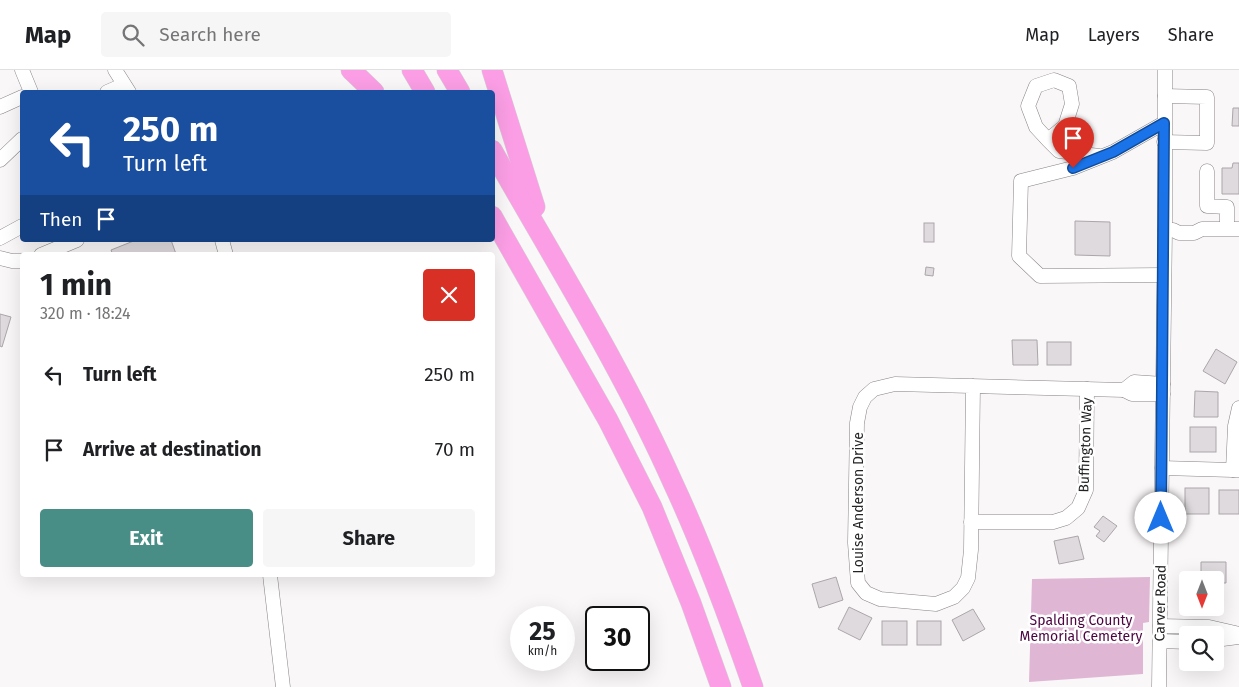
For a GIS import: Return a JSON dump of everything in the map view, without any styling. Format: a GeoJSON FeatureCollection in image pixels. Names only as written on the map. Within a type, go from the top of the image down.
{"type":"FeatureCollection","features":[{"type":"Feature","properties":{"kind":"highway"},"geometry":{"type":"LineString","coordinates":[[352,70],[372,90]]}},
{"type":"Feature","properties":{"kind":"highway"},"geometry":{"type":"LineString","coordinates":[[412,70],[424,90]]}},
{"type":"Feature","properties":{"kind":"highway"},"geometry":{"type":"LineString","coordinates":[[447,70],[459,90]]}},
{"type":"Feature","properties":{"kind":"highway"},"geometry":{"type":"LineString","coordinates":[[492,70],[550,251]]}},
{"type":"Feature","properties":{"kind":"highway"},"geometry":{"type":"LineString","coordinates":[[495,155],[610,357],[651,436],[673,482],[719,591],[753,687]]}},
{"type":"Feature","properties":{"kind":"highway"},"geometry":{"type":"LineString","coordinates":[[495,221],[608,420],[652,507],[692,603],[721,687]]}},
{"type":"Feature","properties":{"kind":"highway"},"geometry":{"type":"LineString","coordinates":[[490,242],[546,336],[608,420]]}},
{"type":"Feature","properties":{"kind":"street"},"geometry":{"type":"LineString","coordinates":[[22,70],[30,90]]}},
{"type":"Feature","properties":{"kind":"street"},"geometry":{"type":"LineString","coordinates":[[115,70],[126,89]]}},
{"type":"Feature","properties":{"kind":"street","name":"Carver Road"},"geometry":{"type":"LineString","coordinates":[[1158,687],[1164,275],[1169,230],[1164,142],[1165,70]]}},
{"type":"Feature","properties":{"kind":"street"},"geometry":{"type":"LineString","coordinates":[[1164,142],[1207,143],[1207,97],[1165,96]]}},
{"type":"Feature","properties":{"kind":"street"},"geometry":{"type":"LineString","coordinates":[[0,107],[20,98]]}},
{"type":"Feature","properties":{"kind":"street"},"geometry":{"type":"LineString","coordinates":[[1164,123],[1113,152],[1073,168],[1021,181],[1019,256],[1040,276],[1164,275]]}},
{"type":"Feature","properties":{"kind":"street"},"geometry":{"type":"LineString","coordinates":[[1048,140],[1059,151],[1102,156]]}},
{"type":"Feature","properties":{"kind":"street"},"geometry":{"type":"LineString","coordinates":[[1,158],[20,141]]}},
{"type":"Feature","properties":{"kind":"street"},"geometry":{"type":"LineString","coordinates":[[1169,230],[1179,233],[1194,233],[1202,229],[1233,228],[1233,206],[1207,206],[1207,171]]}},
{"type":"Feature","properties":{"kind":"street"},"geometry":{"type":"LineString","coordinates":[[0,238],[20,227]]}},
{"type":"Feature","properties":{"kind":"street"},"geometry":{"type":"LineString","coordinates":[[45,252],[57,244]]}},
{"type":"Feature","properties":{"kind":"street"},"geometry":{"type":"LineString","coordinates":[[0,258],[12,261],[20,260]]}},
{"type":"Feature","properties":{"kind":"street","name":"Louise Anderson Drive"},"geometry":{"type":"LineString","coordinates":[[973,386],[971,522],[968,578],[964,588],[954,597],[936,604],[880,599],[866,593],[858,583],[855,543],[857,423],[860,407],[865,398],[874,389],[895,384],[1087,388],[1124,390],[1134,382],[1163,389]]}},
{"type":"Feature","properties":{"kind":"street","name":"Buffington Way"},"geometry":{"type":"LineString","coordinates":[[971,522],[1052,522],[1066,518],[1078,508],[1086,490],[1087,388]]}},
{"type":"Feature","properties":{"kind":"street"},"geometry":{"type":"LineString","coordinates":[[1162,468],[1236,470],[1235,426],[1239,408]]}},
{"type":"Feature","properties":{"kind":"street"},"geometry":{"type":"LineString","coordinates":[[270,577],[284,687]]}},
{"type":"Feature","properties":{"kind":"street"},"geometry":{"type":"LineString","coordinates":[[1160,626],[1210,627],[1239,635]]}},
{"type":"Feature","properties":{"kind":"street"},"geometry":{"type":"LineString","coordinates":[[1224,638],[1239,635]]}},
{"type":"Feature","properties":{"kind":"street"},"geometry":{"type":"LineString","coordinates":[[1160,641],[1179,642]]}},
{"type":"Feature","properties":{"kind":"green space","name":"Spalding County Memorial Cemetery"},"geometry":{"type":"Polygon","coordinates":[[[1150,577],[1149,622],[1143,623],[1143,674],[1029,682],[1032,579],[1150,577]]]}},
{"type":"Feature","properties":{"kind":"building"},"geometry":{"type":"Polygon","coordinates":[[[1233,108],[1239,108],[1239,126],[1232,126],[1233,108]]]}},
{"type":"Feature","properties":{"kind":"building"},"geometry":{"type":"Polygon","coordinates":[[[1233,163],[1239,163],[1239,194],[1222,194],[1222,168],[1232,168],[1233,163]]]}},
{"type":"Feature","properties":{"kind":"building"},"geometry":{"type":"Polygon","coordinates":[[[1075,221],[1110,222],[1110,256],[1075,255],[1075,221]]]}},
{"type":"Feature","properties":{"kind":"building"},"geometry":{"type":"Polygon","coordinates":[[[924,223],[934,223],[934,242],[924,242],[924,223]]]}},
{"type":"Feature","properties":{"kind":"building"},"geometry":{"type":"Polygon","coordinates":[[[131,242],[172,242],[175,252],[112,252],[111,250],[131,242]]]}},
{"type":"Feature","properties":{"kind":"building"},"geometry":{"type":"Polygon","coordinates":[[[926,267],[934,268],[933,276],[925,275],[926,267]]]}},
{"type":"Feature","properties":{"kind":"building"},"geometry":{"type":"Polygon","coordinates":[[[0,314],[11,317],[2,347],[0,346],[0,314]]]}},
{"type":"Feature","properties":{"kind":"building"},"geometry":{"type":"Polygon","coordinates":[[[1012,340],[1037,340],[1038,365],[1013,365],[1012,340]]]}},
{"type":"Feature","properties":{"kind":"building"},"geometry":{"type":"Polygon","coordinates":[[[1047,342],[1071,342],[1071,365],[1047,365],[1047,342]]]}},
{"type":"Feature","properties":{"kind":"building"},"geometry":{"type":"Polygon","coordinates":[[[1216,349],[1237,362],[1225,384],[1203,371],[1216,349]]]}},
{"type":"Feature","properties":{"kind":"building"},"geometry":{"type":"Polygon","coordinates":[[[1195,391],[1218,392],[1218,417],[1194,417],[1195,391]]]}},
{"type":"Feature","properties":{"kind":"building"},"geometry":{"type":"Polygon","coordinates":[[[1190,427],[1216,427],[1216,452],[1190,452],[1190,427]]]}},
{"type":"Feature","properties":{"kind":"building"},"geometry":{"type":"Polygon","coordinates":[[[1185,488],[1209,488],[1209,514],[1185,514],[1185,488]]]}},
{"type":"Feature","properties":{"kind":"building"},"geometry":{"type":"Polygon","coordinates":[[[1219,490],[1239,490],[1239,514],[1219,514],[1219,490]]]}},
{"type":"Feature","properties":{"kind":"building"},"geometry":{"type":"Polygon","coordinates":[[[1103,516],[1117,526],[1104,542],[1096,536],[1100,531],[1094,527],[1103,516]]]}},
{"type":"Feature","properties":{"kind":"building"},"geometry":{"type":"Polygon","coordinates":[[[1078,536],[1084,559],[1059,564],[1054,541],[1078,536]]]}},
{"type":"Feature","properties":{"kind":"building"},"geometry":{"type":"Polygon","coordinates":[[[1201,562],[1226,562],[1226,583],[1224,583],[1224,571],[1201,571],[1201,562]]]}},
{"type":"Feature","properties":{"kind":"building"},"geometry":{"type":"Polygon","coordinates":[[[836,577],[843,600],[819,608],[812,584],[836,577]]]}},
{"type":"Feature","properties":{"kind":"building"},"geometry":{"type":"Polygon","coordinates":[[[849,607],[872,618],[860,640],[838,629],[849,607]]]}},
{"type":"Feature","properties":{"kind":"building"},"geometry":{"type":"Polygon","coordinates":[[[973,609],[985,629],[963,641],[952,620],[973,609]]]}},
{"type":"Feature","properties":{"kind":"building"},"geometry":{"type":"Polygon","coordinates":[[[882,621],[907,621],[907,645],[882,645],[882,621]]]}},
{"type":"Feature","properties":{"kind":"building"},"geometry":{"type":"Polygon","coordinates":[[[917,621],[941,621],[941,645],[917,645],[917,621]]]}},
{"type":"Feature","properties":{"kind":"route"},"geometry":{"type":"LineString","coordinates":[[1073,168],[1113,152],[1164,123],[1165,230],[1161,518]]}}]}
